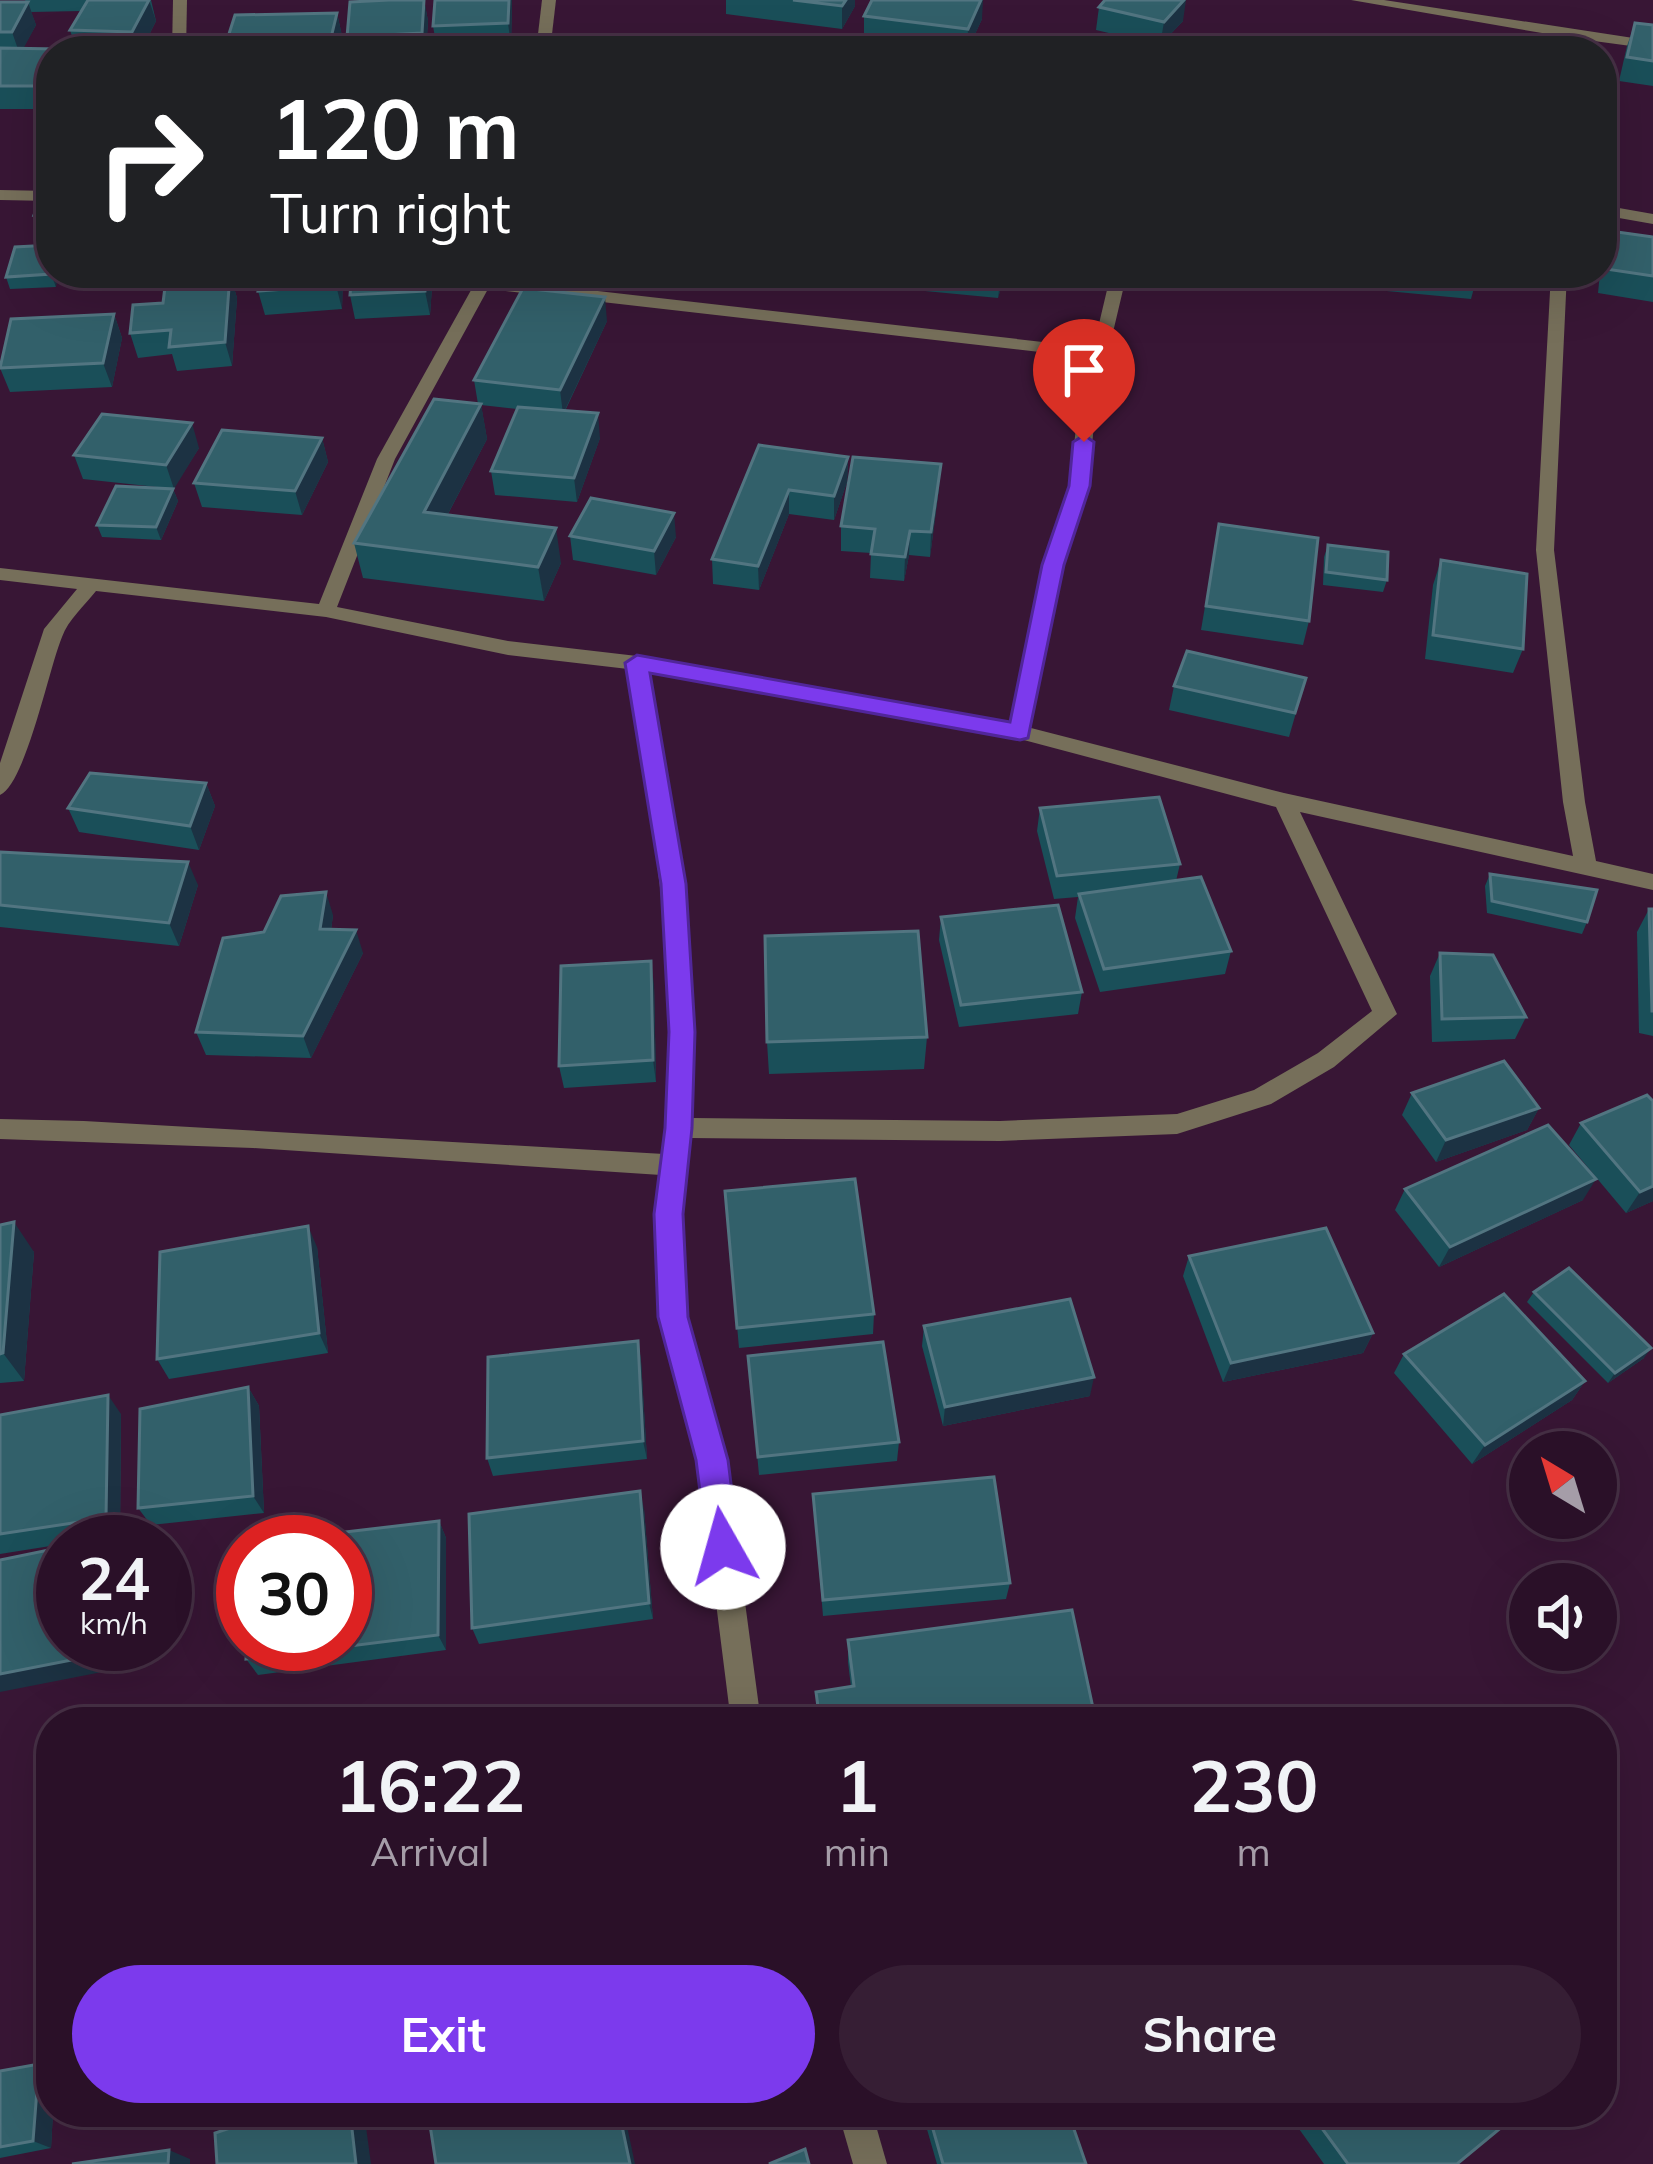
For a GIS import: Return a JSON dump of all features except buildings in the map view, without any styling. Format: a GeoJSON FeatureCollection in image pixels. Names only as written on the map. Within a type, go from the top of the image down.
{"type":"FeatureCollection","features":[{"type":"Feature","properties":{"kind":"street"},"geometry":{"type":"LineString","coordinates":[[179,36],[180,0]]}},
{"type":"Feature","properties":{"kind":"street"},"geometry":{"type":"LineString","coordinates":[[545,36],[549,0]]}},
{"type":"Feature","properties":{"kind":"street"},"geometry":{"type":"LineString","coordinates":[[1358,0],[1590,36]]}},
{"type":"Feature","properties":{"kind":"street"},"geometry":{"type":"LineString","coordinates":[[1548,30],[1551,36]]}},
{"type":"Feature","properties":{"kind":"street"},"geometry":{"type":"LineString","coordinates":[[1617,40],[1653,45]]}},
{"type":"Feature","properties":{"kind":"street"},"geometry":{"type":"LineString","coordinates":[[0,195],[36,196]]}},
{"type":"Feature","properties":{"kind":"street"},"geometry":{"type":"LineString","coordinates":[[1617,213],[1653,219]]}},
{"type":"Feature","properties":{"kind":"street"},"geometry":{"type":"LineString","coordinates":[[326,611],[386,458],[478,288]]}},
{"type":"Feature","properties":{"kind":"street"},"geometry":{"type":"LineString","coordinates":[[564,288],[1092,353]]}},
{"type":"Feature","properties":{"kind":"street"},"geometry":{"type":"LineString","coordinates":[[1020,732],[1053,565],[1079,486],[1092,353],[1106,328],[1115,288]]}},
{"type":"Feature","properties":{"kind":"street"},"geometry":{"type":"LineString","coordinates":[[1557,288],[1545,550],[1574,802],[1586,865]]}},
{"type":"Feature","properties":{"kind":"street"},"geometry":{"type":"LineString","coordinates":[[0,574],[326,611],[508,649],[637,663],[1020,732],[1284,800],[1653,882]]}},
{"type":"Feature","properties":{"kind":"street"},"geometry":{"type":"LineString","coordinates":[[0,787],[20,743],[54,629],[92,584]]}},
{"type":"Feature","properties":{"kind":"street"},"geometry":{"type":"LineString","coordinates":[[637,663],[673,884],[682,1032],[679,1128],[669,1214],[673,1317],[712,1460],[744,1707]]}},
{"type":"Feature","properties":{"kind":"street"},"geometry":{"type":"LineString","coordinates":[[679,1128],[1088,1130],[1177,1124],[1262,1097],[1326,1060],[1385,1014],[1284,800]]}},
{"type":"Feature","properties":{"kind":"street"},"geometry":{"type":"LineString","coordinates":[[0,1129],[298,1139],[402,1150],[674,1165]]}},
{"type":"Feature","properties":{"kind":"street"},"geometry":{"type":"LineString","coordinates":[[859,2127],[870,2164]]}},
{"type":"Feature","properties":{"kind":"route"},"geometry":{"type":"LineString","coordinates":[[723,1547],[712,1460],[673,1317],[669,1214],[679,1128],[682,1032],[673,884],[637,663],[1020,732],[1053,565],[1079,486],[1084,442]]}}]}
